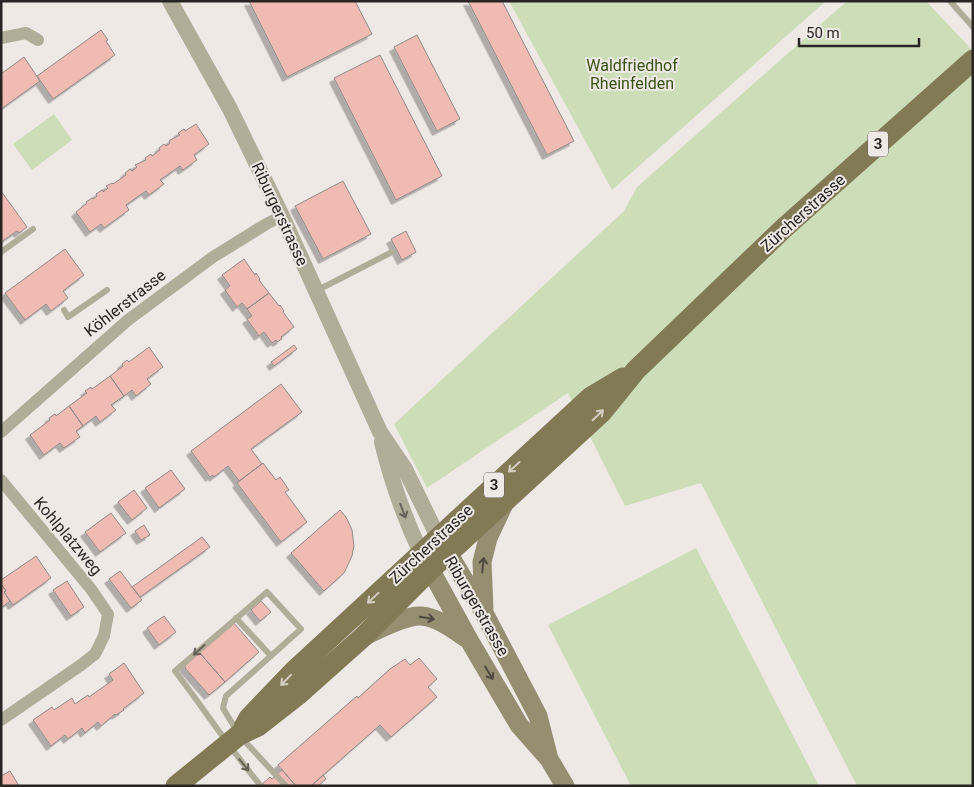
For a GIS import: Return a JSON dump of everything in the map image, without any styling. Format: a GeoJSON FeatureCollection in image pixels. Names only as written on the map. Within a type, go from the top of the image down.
{"type":"FeatureCollection","features":[{"type":"Feature","properties":{"kind":"main road","name":"Zürcherstrasse"},"geometry":{"type":"LineString","coordinates":[[443,545],[505,502],[602,412],[636,370],[784,228],[973,60]]}},
{"type":"Feature","properties":{"kind":"main road","name":"Zürcherstrasse"},"geometry":{"type":"LineString","coordinates":[[234,740],[249,718],[294,671],[426,561],[591,396],[636,370]]}},
{"type":"Feature","properties":{"kind":"main road"},"geometry":{"type":"LineString","coordinates":[[484,613],[482,562],[488,538],[505,502]]}},
{"type":"Feature","properties":{"kind":"main road","name":"Riburgerstrasse"},"geometry":{"type":"LineString","coordinates":[[443,545],[484,613],[538,716],[548,758]]}},
{"type":"Feature","properties":{"kind":"main road","name":"Zürcherstrasse"},"geometry":{"type":"LineString","coordinates":[[176,786],[234,740],[258,726],[299,694],[364,636],[426,561]]}},
{"type":"Feature","properties":{"kind":"main road","name":"Riburgerstrasse"},"geometry":{"type":"LineString","coordinates":[[426,561],[469,640],[520,725],[548,758],[565,786]]}},
{"type":"Feature","properties":{"kind":"main road","name":"Riburgerstrasse"},"geometry":{"type":"LineString","coordinates":[[364,636],[407,618],[421,616],[435,619],[469,640]]}},
{"type":"Feature","properties":{"kind":"street","name":"Riburgerstrasse"},"geometry":{"type":"LineString","coordinates":[[170,1],[230,109],[282,216],[380,432],[405,469],[443,545]]}},
{"type":"Feature","properties":{"kind":"street"},"geometry":{"type":"LineString","coordinates":[[1,38],[26,33],[38,40]]}},
{"type":"Feature","properties":{"kind":"street","name":"Köhlerstrasse"},"geometry":{"type":"LineString","coordinates":[[1,432],[128,320],[213,257],[282,216]]}},
{"type":"Feature","properties":{"kind":"street","name":"Riburgerstrasse"},"geometry":{"type":"LineString","coordinates":[[380,432],[390,476],[411,531],[426,561]]}},
{"type":"Feature","properties":{"kind":"street","name":"Kohlplatzweg"},"geometry":{"type":"LineString","coordinates":[[1,480],[91,589],[108,614],[104,636],[95,654],[1,720]]}},
{"type":"Feature","properties":{"kind":"lane"},"geometry":{"type":"LineString","coordinates":[[950,1],[973,27]]}},
{"type":"Feature","properties":{"kind":"lane"},"geometry":{"type":"LineString","coordinates":[[1,252],[33,229]]}},
{"type":"Feature","properties":{"kind":"lane"},"geometry":{"type":"LineString","coordinates":[[315,292],[392,252]]}},
{"type":"Feature","properties":{"kind":"lane"},"geometry":{"type":"LineString","coordinates":[[64,310],[68,317],[107,290]]}},
{"type":"Feature","properties":{"kind":"lane"},"geometry":{"type":"LineString","coordinates":[[261,786],[234,740],[223,708],[226,696],[301,630],[267,592],[175,671],[210,718],[234,740],[286,786]]}},
{"type":"Feature","properties":{"kind":"lane"},"geometry":{"type":"LineString","coordinates":[[236,618],[271,656]]}},
{"type":"Feature","properties":{"kind":"green space","name":"Waldfriedhof Rheinfelden"},"geometry":{"type":"Polygon","coordinates":[[[509,1],[826,1],[612,190],[509,1]]]}},
{"type":"Feature","properties":{"kind":"green space"},"geometry":{"type":"Polygon","coordinates":[[[847,1],[926,1],[973,51],[973,786],[857,786],[701,483],[625,506],[568,393],[427,488],[394,424],[624,211],[637,187],[847,1]]]}},
{"type":"Feature","properties":{"kind":"green space"},"geometry":{"type":"Polygon","coordinates":[[[54,114],[72,140],[32,170],[13,144],[54,114]]]}},
{"type":"Feature","properties":{"kind":"green space"},"geometry":{"type":"Polygon","coordinates":[[[696,548],[819,786],[631,786],[548,625],[696,548]]]}},
{"type":"Feature","properties":{"kind":"building"},"geometry":{"type":"Polygon","coordinates":[[[249,1],[355,1],[372,34],[287,77],[249,1]]]}},
{"type":"Feature","properties":{"kind":"building"},"geometry":{"type":"Polygon","coordinates":[[[468,1],[502,1],[574,141],[547,155],[468,1]]]}},
{"type":"Feature","properties":{"kind":"building"},"geometry":{"type":"Polygon","coordinates":[[[101,30],[115,55],[53,99],[37,76],[101,30]]]}},
{"type":"Feature","properties":{"kind":"building"},"geometry":{"type":"Polygon","coordinates":[[[417,35],[460,119],[437,131],[394,47],[417,35]]]}},
{"type":"Feature","properties":{"kind":"building"},"geometry":{"type":"Polygon","coordinates":[[[380,55],[442,176],[396,200],[334,78],[380,55]]]}},
{"type":"Feature","properties":{"kind":"building"},"geometry":{"type":"Polygon","coordinates":[[[24,57],[40,81],[1,109],[1,74],[24,57]]]}},
{"type":"Feature","properties":{"kind":"building"},"geometry":{"type":"Polygon","coordinates":[[[196,124],[209,144],[194,155],[197,160],[183,170],[180,166],[160,180],[164,184],[149,195],[146,191],[126,205],[129,210],[104,228],[101,224],[90,232],[76,212],[86,202],[97,196],[96,194],[108,188],[106,186],[113,184],[126,175],[125,173],[130,169],[132,171],[137,167],[135,165],[146,160],[145,158],[151,154],[152,156],[164,144],[166,146],[170,143],[170,140],[180,135],[178,133],[196,124]]]}},
{"type":"Feature","properties":{"kind":"building"},"geometry":{"type":"Polygon","coordinates":[[[343,181],[371,234],[323,259],[295,206],[343,181]]]}},
{"type":"Feature","properties":{"kind":"building"},"geometry":{"type":"Polygon","coordinates":[[[1,191],[27,227],[19,233],[17,231],[1,242],[1,191]]]}},
{"type":"Feature","properties":{"kind":"building"},"geometry":{"type":"Polygon","coordinates":[[[406,231],[416,252],[402,260],[391,239],[406,231]]]}},
{"type":"Feature","properties":{"kind":"building"},"geometry":{"type":"Polygon","coordinates":[[[65,249],[84,275],[63,291],[68,298],[51,311],[46,304],[25,320],[5,293],[65,249]]]}},
{"type":"Feature","properties":{"kind":"building"},"geometry":{"type":"Polygon","coordinates":[[[244,259],[269,293],[247,309],[242,303],[237,307],[225,290],[230,286],[222,275],[244,259]]]}},
{"type":"Feature","properties":{"kind":"building"},"geometry":{"type":"Polygon","coordinates":[[[269,293],[280,305],[294,327],[281,337],[282,339],[272,343],[264,332],[259,336],[247,319],[252,316],[247,309],[269,293]]]}},
{"type":"Feature","properties":{"kind":"building"},"geometry":{"type":"Polygon","coordinates":[[[294,345],[297,349],[274,366],[271,362],[294,345]]]}},
{"type":"Feature","properties":{"kind":"building"},"geometry":{"type":"Polygon","coordinates":[[[149,347],[163,367],[147,379],[151,384],[136,396],[132,390],[124,396],[110,376],[123,366],[122,364],[127,360],[129,362],[149,347]]]}},
{"type":"Feature","properties":{"kind":"building"},"geometry":{"type":"Polygon","coordinates":[[[110,376],[124,396],[111,405],[116,410],[100,422],[96,416],[83,426],[69,406],[87,393],[85,391],[91,387],[92,389],[110,376]]]}},
{"type":"Feature","properties":{"kind":"building"},"geometry":{"type":"Polygon","coordinates":[[[281,384],[302,412],[251,449],[262,464],[239,481],[228,466],[214,477],[213,475],[210,477],[191,451],[281,384]]]}},
{"type":"Feature","properties":{"kind":"building"},"geometry":{"type":"Polygon","coordinates":[[[69,406],[83,426],[76,431],[80,437],[64,448],[60,443],[44,455],[30,435],[50,420],[49,418],[55,414],[56,416],[69,406]]]}},
{"type":"Feature","properties":{"kind":"building"},"geometry":{"type":"Polygon","coordinates":[[[263,463],[276,480],[280,477],[289,490],[285,492],[307,522],[281,542],[237,483],[263,463]]]}},
{"type":"Feature","properties":{"kind":"building"},"geometry":{"type":"Polygon","coordinates":[[[171,470],[185,489],[159,508],[145,488],[171,470]]]}},
{"type":"Feature","properties":{"kind":"building"},"geometry":{"type":"Polygon","coordinates":[[[134,490],[147,508],[132,520],[118,502],[134,490]]]}},
{"type":"Feature","properties":{"kind":"building"},"geometry":{"type":"Polygon","coordinates":[[[340,510],[346,517],[352,530],[354,546],[352,556],[344,573],[324,591],[291,553],[340,510]]]}},
{"type":"Feature","properties":{"kind":"building"},"geometry":{"type":"Polygon","coordinates":[[[111,513],[126,533],[100,552],[85,532],[111,513]]]}},
{"type":"Feature","properties":{"kind":"building"},"geometry":{"type":"Polygon","coordinates":[[[144,525],[150,535],[141,540],[135,531],[144,525]]]}},
{"type":"Feature","properties":{"kind":"building"},"geometry":{"type":"Polygon","coordinates":[[[202,537],[210,547],[140,597],[132,587],[202,537]]]}},
{"type":"Feature","properties":{"kind":"building"},"geometry":{"type":"Polygon","coordinates":[[[36,556],[51,578],[13,605],[4,592],[6,591],[1,584],[1,580],[36,556]]]}},
{"type":"Feature","properties":{"kind":"building"},"geometry":{"type":"Polygon","coordinates":[[[120,571],[142,600],[131,608],[109,579],[120,571]]]}},
{"type":"Feature","properties":{"kind":"building"},"geometry":{"type":"Polygon","coordinates":[[[67,581],[84,607],[71,616],[53,590],[67,581]]]}},
{"type":"Feature","properties":{"kind":"building"},"geometry":{"type":"Polygon","coordinates":[[[1,584],[10,601],[1,608],[1,584]]]}},
{"type":"Feature","properties":{"kind":"building"},"geometry":{"type":"Polygon","coordinates":[[[261,601],[271,612],[260,621],[251,610],[261,601]]]}},
{"type":"Feature","properties":{"kind":"building"},"geometry":{"type":"Polygon","coordinates":[[[164,616],[176,632],[159,645],[147,628],[164,616]]]}},
{"type":"Feature","properties":{"kind":"building"},"geometry":{"type":"Polygon","coordinates":[[[233,622],[259,652],[225,682],[199,652],[233,622]]]}},
{"type":"Feature","properties":{"kind":"building"},"geometry":{"type":"Polygon","coordinates":[[[199,652],[225,682],[209,695],[185,668],[185,665],[199,652]]]}},
{"type":"Feature","properties":{"kind":"building"},"geometry":{"type":"Polygon","coordinates":[[[419,658],[437,679],[428,687],[437,697],[391,737],[380,725],[311,786],[296,786],[278,765],[390,669],[405,659],[410,665],[419,658]]]}},
{"type":"Feature","properties":{"kind":"building"},"geometry":{"type":"Polygon","coordinates":[[[124,663],[144,693],[101,726],[98,722],[85,733],[82,728],[68,739],[65,735],[51,746],[33,720],[52,707],[54,710],[72,698],[75,704],[88,695],[89,697],[113,680],[109,674],[124,663]]]}},
{"type":"Feature","properties":{"kind":"building"},"geometry":{"type":"Polygon","coordinates":[[[282,770],[296,786],[260,786],[270,777],[272,779],[282,770]]]}},
{"type":"Feature","properties":{"kind":"building"},"geometry":{"type":"Polygon","coordinates":[[[10,771],[19,786],[1,786],[1,776],[10,771]]]}},
{"type":"Feature","properties":{"kind":"building"},"geometry":{"type":"Polygon","coordinates":[[[323,775],[326,779],[318,786],[311,786],[323,775]]]}}]}
